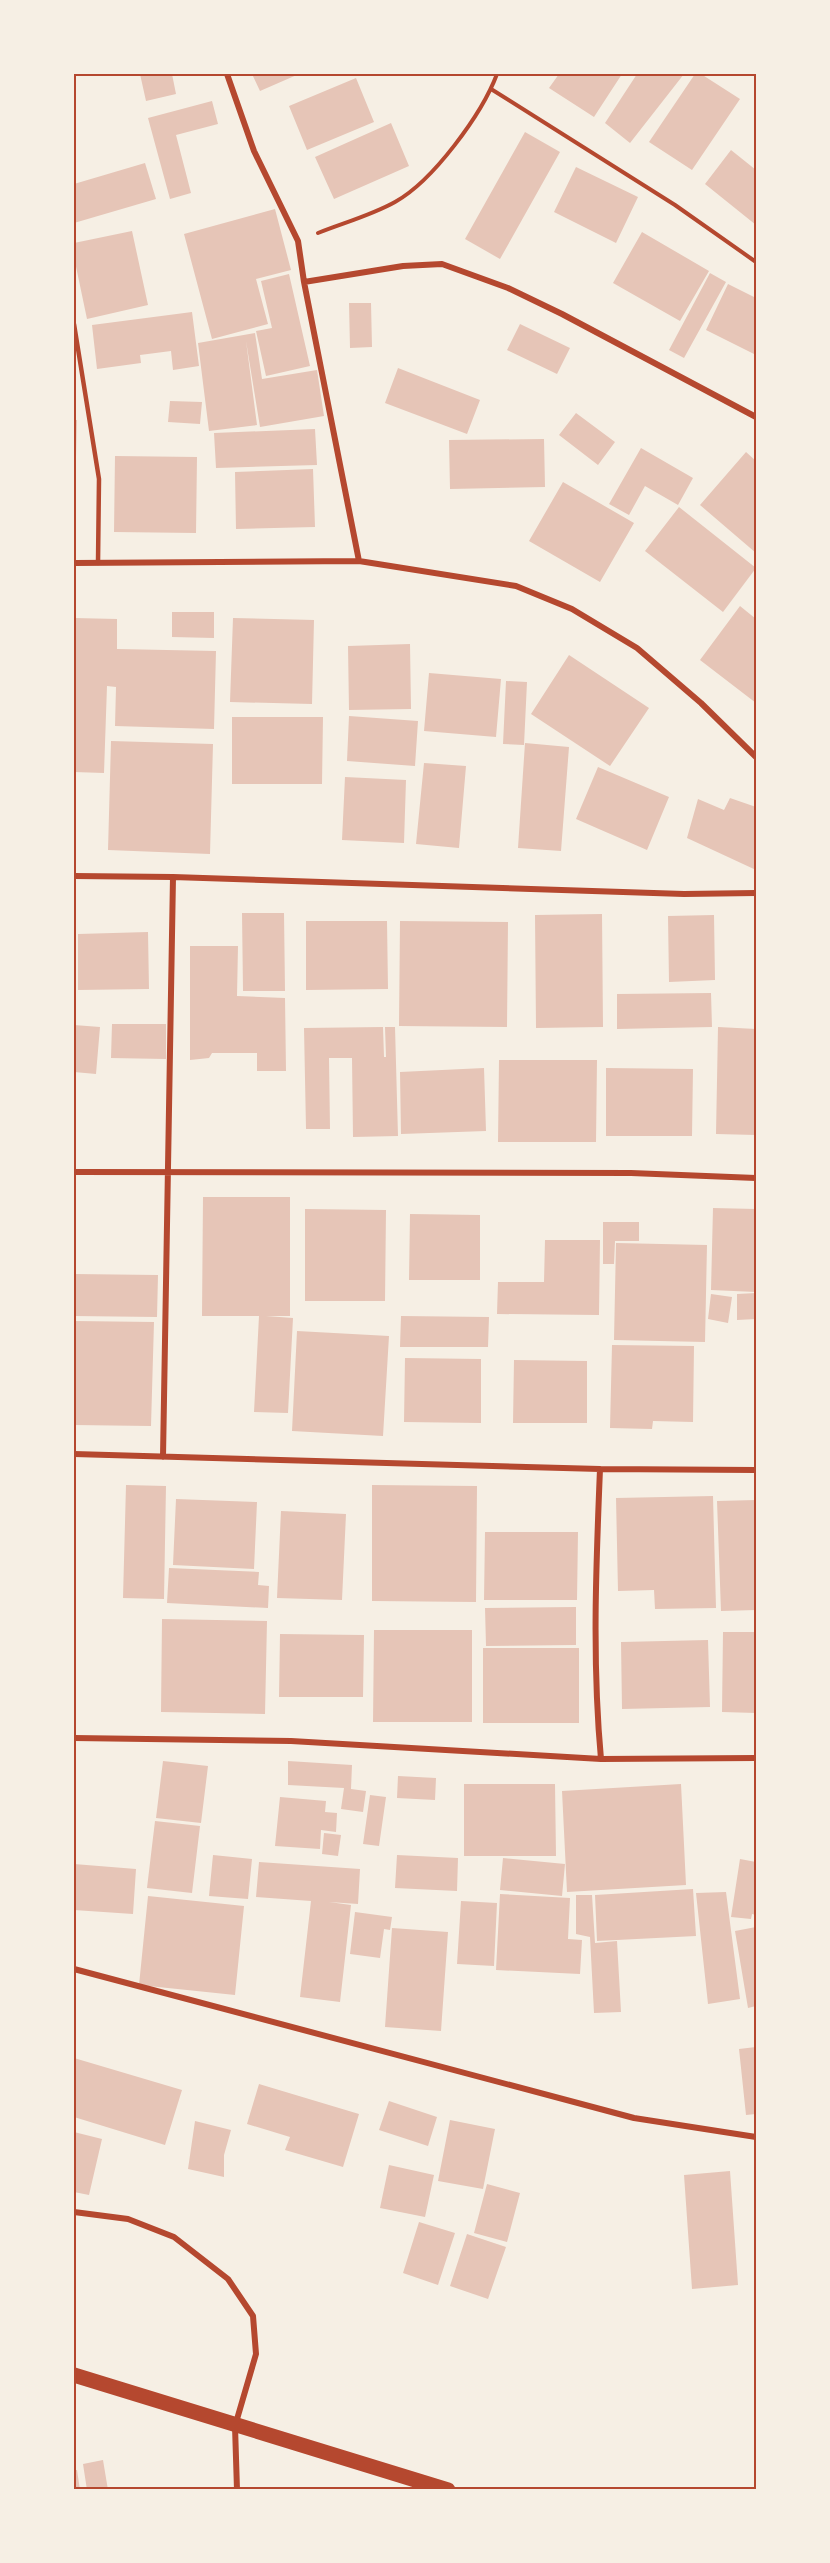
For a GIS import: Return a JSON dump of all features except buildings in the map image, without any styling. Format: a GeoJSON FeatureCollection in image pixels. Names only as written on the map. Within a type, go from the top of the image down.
{"type":"FeatureCollection","features":[{"type":"Feature","properties":{"kind":"main road"},"geometry":{"type":"LineString","coordinates":[[74,2375],[448,2490]]}},
{"type":"Feature","properties":{"kind":"street"},"geometry":{"type":"LineString","coordinates":[[227,74],[254,151],[298,241],[359,561]]}},
{"type":"Feature","properties":{"kind":"street"},"geometry":{"type":"LineString","coordinates":[[304,282],[403,266],[442,264],[508,288],[562,314],[756,417]]}},
{"type":"Feature","properties":{"kind":"street"},"geometry":{"type":"LineString","coordinates":[[74,563],[359,561],[516,586],[572,609],[637,648],[701,703],[756,757]]}},
{"type":"Feature","properties":{"kind":"street"},"geometry":{"type":"LineString","coordinates":[[74,876],[173,877],[515,889],[756,893]]}},
{"type":"Feature","properties":{"kind":"street"},"geometry":{"type":"LineString","coordinates":[[163,1457],[173,877]]}},
{"type":"Feature","properties":{"kind":"street"},"geometry":{"type":"LineString","coordinates":[[74,1172],[631,1173],[756,1178]]}},
{"type":"Feature","properties":{"kind":"street"},"geometry":{"type":"LineString","coordinates":[[74,1454],[600,1469],[756,1470]]}},
{"type":"Feature","properties":{"kind":"street"},"geometry":{"type":"LineString","coordinates":[[600,1469],[595,1596],[595,1694],[601,1759]]}},
{"type":"Feature","properties":{"kind":"street"},"geometry":{"type":"LineString","coordinates":[[74,1738],[291,1741],[601,1759],[756,1758]]}},
{"type":"Feature","properties":{"kind":"street"},"geometry":{"type":"LineString","coordinates":[[74,1969],[634,2118],[756,2137]]}},
{"type":"Feature","properties":{"kind":"street"},"geometry":{"type":"LineString","coordinates":[[74,2212],[129,2219],[174,2236],[228,2279],[253,2316],[256,2354],[235,2426],[237,2490]]}},
{"type":"Feature","properties":{"kind":"lane"},"geometry":{"type":"LineString","coordinates":[[74,324],[99,479],[98,563]]}},
{"type":"Feature","properties":{"kind":"path"},"geometry":{"type":"LineString","coordinates":[[298,241],[396,202],[430,176],[459,138],[491,89],[497,74]]}},
{"type":"Feature","properties":{"kind":"path"},"geometry":{"type":"LineString","coordinates":[[491,89],[675,205],[756,262]]}}]}
